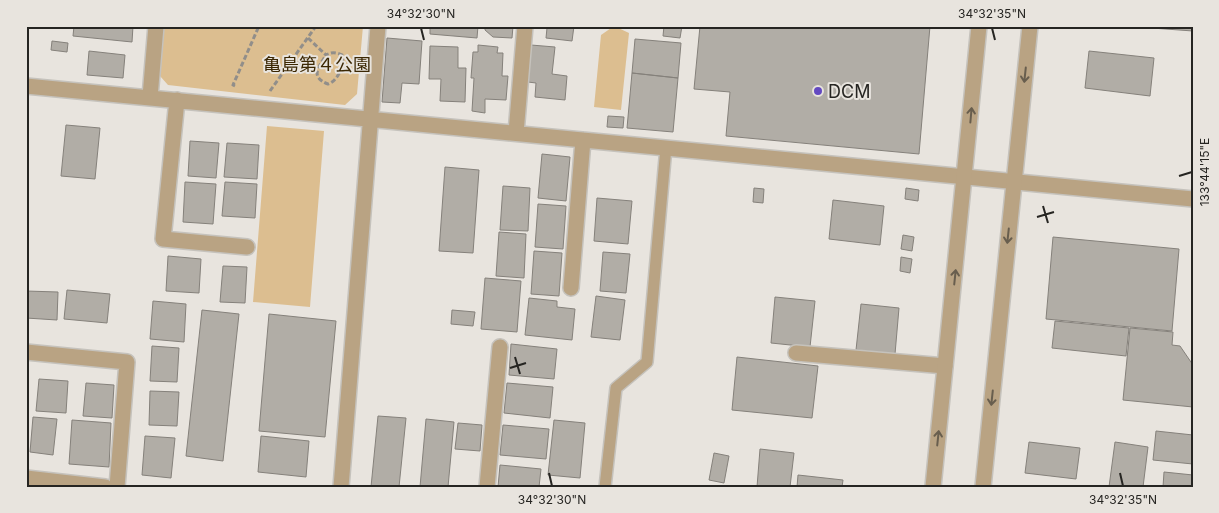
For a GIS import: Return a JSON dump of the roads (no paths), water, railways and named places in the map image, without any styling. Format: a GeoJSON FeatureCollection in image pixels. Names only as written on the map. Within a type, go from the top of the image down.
{"type":"FeatureCollection","features":[{"type":"Feature","properties":{"kind":"street"},"geometry":{"type":"LineString","coordinates":[[150,97],[156,26]]}},
{"type":"Feature","properties":{"kind":"street"},"geometry":{"type":"LineString","coordinates":[[341,487],[378,26]]}},
{"type":"Feature","properties":{"kind":"street"},"geometry":{"type":"LineString","coordinates":[[516,133],[525,26]]}},
{"type":"Feature","properties":{"kind":"street"},"geometry":{"type":"LineString","coordinates":[[933,487],[980,26]]}},
{"type":"Feature","properties":{"kind":"street"},"geometry":{"type":"LineString","coordinates":[[983,487],[1030,26]]}},
{"type":"Feature","properties":{"kind":"street"},"geometry":{"type":"LineString","coordinates":[[26,86],[1193,199]]}},
{"type":"Feature","properties":{"kind":"street"},"geometry":{"type":"LineString","coordinates":[[177,100],[163,239],[247,247]]}},
{"type":"Feature","properties":{"kind":"street"},"geometry":{"type":"LineString","coordinates":[[571,288],[582,140]]}},
{"type":"Feature","properties":{"kind":"street"},"geometry":{"type":"LineString","coordinates":[[487,487],[500,347]]}},
{"type":"Feature","properties":{"kind":"street"},"geometry":{"type":"LineString","coordinates":[[26,352],[127,362],[117,487]]}},
{"type":"Feature","properties":{"kind":"street"},"geometry":{"type":"LineString","coordinates":[[796,353],[945,366]]}},
{"type":"Feature","properties":{"kind":"street"},"geometry":{"type":"LineString","coordinates":[[26,478],[105,487]]}},
{"type":"Feature","properties":{"kind":"lane"},"geometry":{"type":"LineString","coordinates":[[605,487],[616,388],[646,362],[666,148]]}},
{"type":"Feature","properties":{"kind":"place","name":"DCM"},"geometry":{"type":"Point","coordinates":[818,91]}},
{"type":"Feature","properties":{"kind":"park label","name":"亀島第４公園"},"geometry":{"type":"Point","coordinates":[317,64]}}]}
